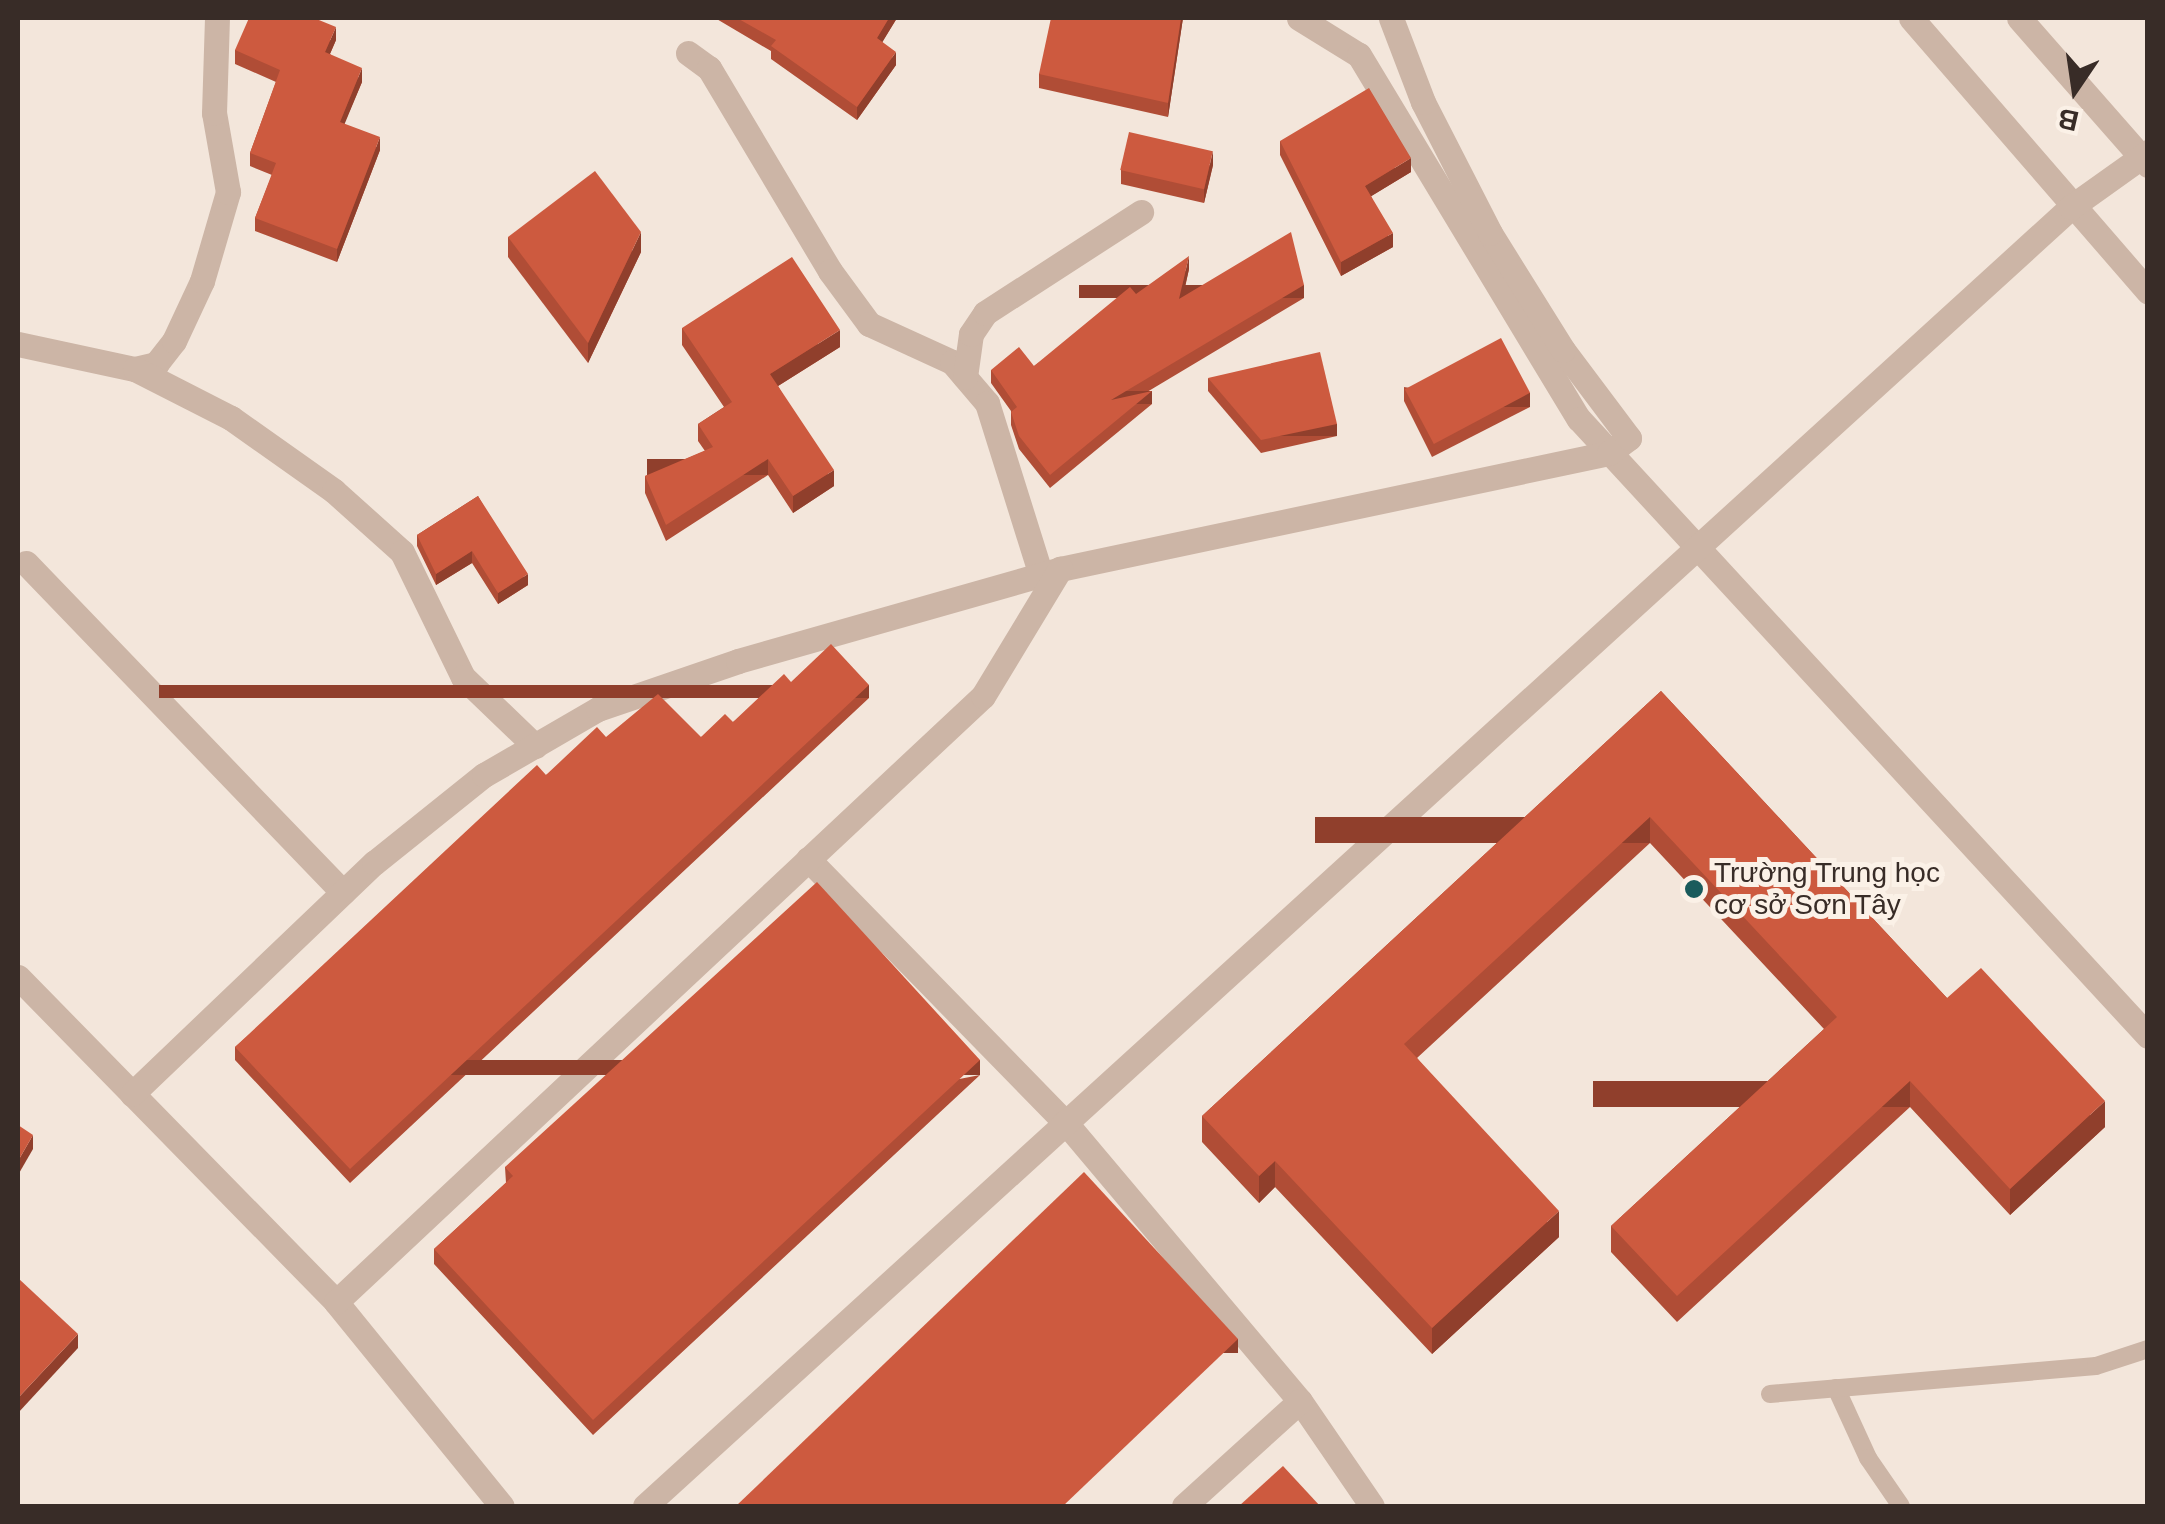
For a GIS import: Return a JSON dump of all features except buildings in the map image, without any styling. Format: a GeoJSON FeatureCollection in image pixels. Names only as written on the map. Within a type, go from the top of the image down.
{"type":"FeatureCollection","features":[{"type":"Feature","properties":{"kind":"street"},"geometry":{"type":"LineString","coordinates":[[135,369],[156,364],[174,341],[220,230],[228,192],[214,113],[217,18]]}},
{"type":"Feature","properties":{"kind":"street"},"geometry":{"type":"LineString","coordinates":[[1300,18],[1359,56],[1578,419],[2148,1036]]}},
{"type":"Feature","properties":{"kind":"street"},"geometry":{"type":"LineString","coordinates":[[132,1094],[343,892],[484,775],[598,709],[703,673],[1051,572],[1609,453],[1630,438],[1563,350],[1490,233],[1423,102],[1391,18]]}},
{"type":"Feature","properties":{"kind":"street"},"geometry":{"type":"LineString","coordinates":[[1911,18],[2148,292]]}},
{"type":"Feature","properties":{"kind":"street"},"geometry":{"type":"LineString","coordinates":[[645,1506],[2072,206],[2146,159],[2019,18]]}},
{"type":"Feature","properties":{"kind":"street"},"geometry":{"type":"LineString","coordinates":[[336,1302],[983,696],[1051,572],[987,402],[952,362],[869,324],[830,270],[709,68],[688,54]]}},
{"type":"Feature","properties":{"kind":"street"},"geometry":{"type":"LineString","coordinates":[[965,377],[970,334],[985,313],[1141,212]]}},
{"type":"Feature","properties":{"kind":"street"},"geometry":{"type":"LineString","coordinates":[[18,344],[135,369],[230,418],[334,491],[402,552],[463,677],[535,746]]}},
{"type":"Feature","properties":{"kind":"street"},"geometry":{"type":"LineString","coordinates":[[26,562],[343,892]]}},
{"type":"Feature","properties":{"kind":"street"},"geometry":{"type":"LineString","coordinates":[[808,858],[1065,1122],[1300,1401],[1372,1506]]}},
{"type":"Feature","properties":{"kind":"street"},"geometry":{"type":"LineString","coordinates":[[18,977],[336,1302],[502,1506]]}},
{"type":"Feature","properties":{"kind":"street"},"geometry":{"type":"LineString","coordinates":[[1184,1506],[1300,1401]]}},
{"type":"Feature","properties":{"kind":"lane"},"geometry":{"type":"LineString","coordinates":[[1770,1394],[2096,1366],[2148,1349]]}},
{"type":"Feature","properties":{"kind":"lane"},"geometry":{"type":"LineString","coordinates":[[1836,1388],[1868,1458],[1901,1506]]}},
{"type":"Feature","properties":{"kind":"place","name":"Trường Trung học cơ sở Sơn Tây"},"geometry":{"type":"Point","coordinates":[1694,889]}}]}
